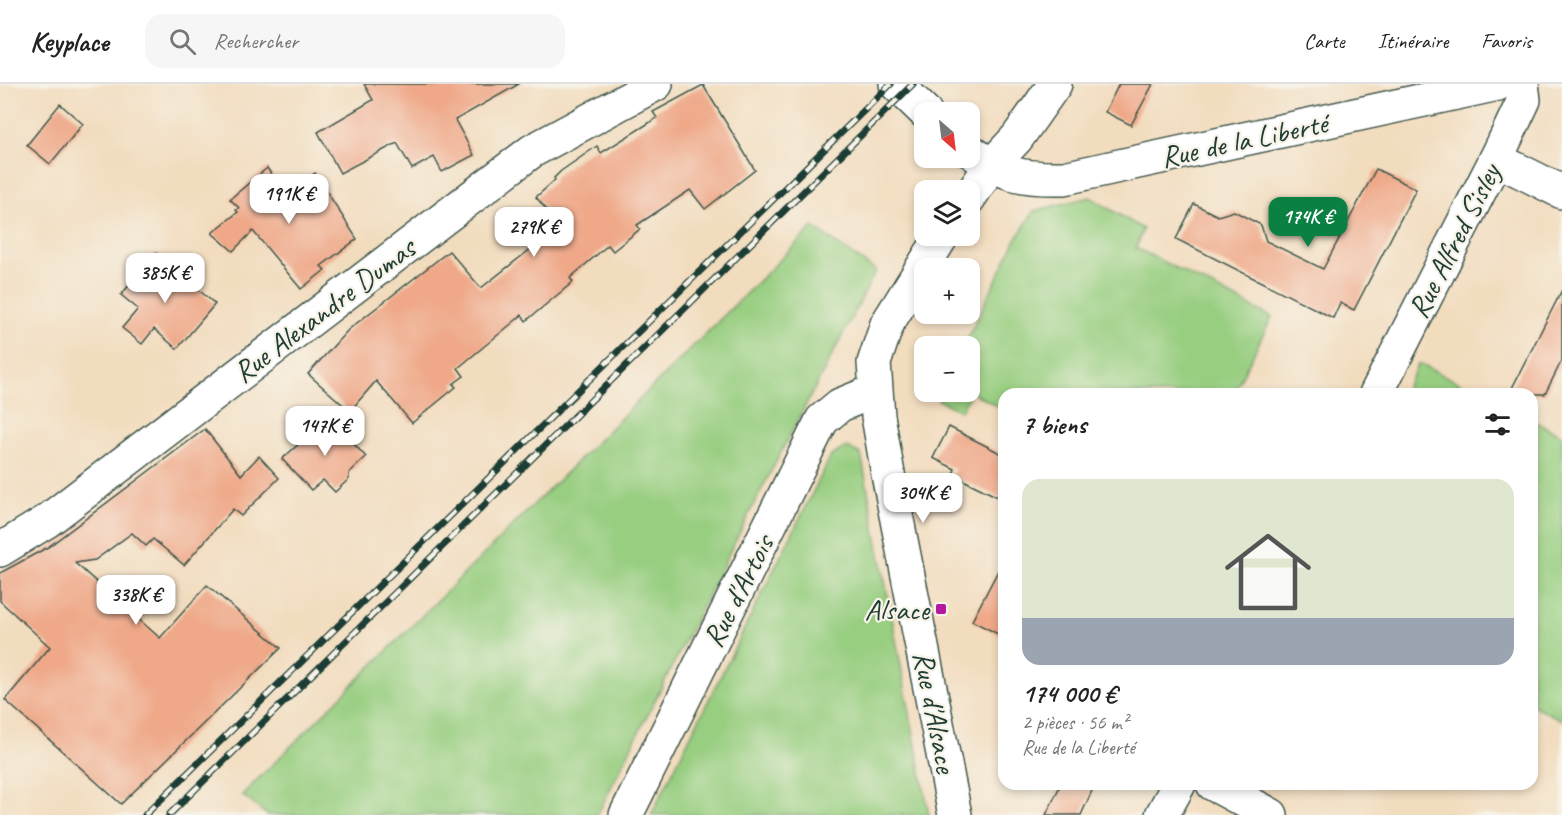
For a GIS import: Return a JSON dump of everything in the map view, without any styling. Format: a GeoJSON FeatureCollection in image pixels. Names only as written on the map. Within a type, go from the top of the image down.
{"type":"FeatureCollection","features":[{"type":"Feature","properties":{"kind":"street","name":"Rue Alexandre Dumas"},"geometry":{"type":"LineString","coordinates":[[0,550],[47,521],[532,151],[656,84]]}},
{"type":"Feature","properties":{"kind":"street"},"geometry":{"type":"LineString","coordinates":[[896,84],[915,102]]}},
{"type":"Feature","properties":{"kind":"street"},"geometry":{"type":"LineString","coordinates":[[980,158],[1017,138],[1055,84]]}},
{"type":"Feature","properties":{"kind":"street","name":"Rue de la Liberté"},"geometry":{"type":"LineString","coordinates":[[980,158],[1037,179],[1064,178],[1498,84]]}},
{"type":"Feature","properties":{"kind":"street","name":"Rue Alfred Sisley"},"geometry":{"type":"LineString","coordinates":[[1379,388],[1524,100],[1522,84]]}},
{"type":"Feature","properties":{"kind":"street"},"geometry":{"type":"LineString","coordinates":[[1496,159],[1562,192]]}},
{"type":"Feature","properties":{"kind":"street","name":"Rue d'Alsace"},"geometry":{"type":"LineString","coordinates":[[936,246],[887,324],[874,363],[875,391],[901,544],[955,815]]}},
{"type":"Feature","properties":{"kind":"street","name":"Rue d'Artois"},"geometry":{"type":"LineString","coordinates":[[626,815],[822,420],[840,405],[875,391]]}},
{"type":"Feature","properties":{"kind":"street"},"geometry":{"type":"LineString","coordinates":[[1162,815],[1176,790]]}},
{"type":"Feature","properties":{"kind":"street"},"geometry":{"type":"LineString","coordinates":[[1224,790],[1272,815]]}},
{"type":"Feature","properties":{"kind":"green space"},"geometry":{"type":"Polygon","coordinates":[[[1090,197],[1143,229],[1136,248],[1272,317],[1236,388],[998,388],[998,406],[980,397],[980,336],[969,336],[975,324],[980,324],[980,313],[1016,239],[1034,211],[1090,197]]]}},
{"type":"Feature","properties":{"kind":"green space"},"geometry":{"type":"Polygon","coordinates":[[[813,227],[876,271],[754,504],[597,815],[267,815],[242,795],[813,227]]]}},
{"type":"Feature","properties":{"kind":"green space"},"geometry":{"type":"Polygon","coordinates":[[[1419,363],[1469,388],[1406,388],[1419,363]]]}},
{"type":"Feature","properties":{"kind":"green space"},"geometry":{"type":"Polygon","coordinates":[[[942,402],[966,402],[961,411],[942,402]]]}},
{"type":"Feature","properties":{"kind":"green space"},"geometry":{"type":"Polygon","coordinates":[[[1538,423],[1562,435],[1562,720],[1538,708],[1538,423]]]}},
{"type":"Feature","properties":{"kind":"green space"},"geometry":{"type":"Polygon","coordinates":[[[846,447],[861,454],[929,815],[651,815],[831,456],[846,447]]]}},
{"type":"Feature","properties":{"kind":"building"},"geometry":{"type":"Polygon","coordinates":[[[364,84],[519,84],[455,120],[474,155],[442,172],[434,157],[412,169],[397,143],[340,173],[318,132],[373,100],[364,84]]]}},
{"type":"Feature","properties":{"kind":"building"},"geometry":{"type":"Polygon","coordinates":[[[1119,84],[1153,84],[1131,125],[1105,112],[1119,84]]]}},
{"type":"Feature","properties":{"kind":"building"},"geometry":{"type":"Polygon","coordinates":[[[703,85],[755,170],[705,209],[690,190],[637,225],[640,229],[613,251],[608,245],[570,278],[573,282],[526,321],[522,315],[458,368],[464,376],[453,384],[456,387],[412,423],[376,381],[350,411],[308,374],[348,330],[449,251],[481,288],[560,226],[536,197],[555,180],[554,178],[561,171],[597,146],[601,153],[657,118],[653,112],[703,85]]]}},
{"type":"Feature","properties":{"kind":"building"},"geometry":{"type":"Polygon","coordinates":[[[60,104],[83,124],[50,164],[27,145],[60,104]]]}},
{"type":"Feature","properties":{"kind":"building"},"geometry":{"type":"Polygon","coordinates":[[[267,168],[276,181],[278,179],[289,192],[315,173],[357,239],[321,266],[325,270],[301,289],[253,231],[233,251],[212,233],[238,212],[236,210],[239,208],[230,199],[267,168]]]}},
{"type":"Feature","properties":{"kind":"building"},"geometry":{"type":"Polygon","coordinates":[[[1376,169],[1416,189],[1354,310],[1340,303],[1333,318],[1176,239],[1194,204],[1218,216],[1234,211],[1261,225],[1266,241],[1323,269],[1376,169]]]}},
{"type":"Feature","properties":{"kind":"building"},"geometry":{"type":"Polygon","coordinates":[[[156,253],[215,304],[177,349],[154,329],[142,344],[122,328],[138,309],[121,295],[156,253]]]}},
{"type":"Feature","properties":{"kind":"building"},"geometry":{"type":"Polygon","coordinates":[[[1562,290],[1562,360],[1545,394],[1538,394],[1538,388],[1512,388],[1562,290]]]}},
{"type":"Feature","properties":{"kind":"building"},"geometry":{"type":"Polygon","coordinates":[[[329,417],[366,457],[349,473],[349,479],[335,492],[323,480],[311,490],[282,459],[329,417]]]}},
{"type":"Feature","properties":{"kind":"building"},"geometry":{"type":"Polygon","coordinates":[[[949,427],[998,452],[998,497],[953,475],[955,469],[933,458],[949,427]]]}},
{"type":"Feature","properties":{"kind":"building"},"geometry":{"type":"Polygon","coordinates":[[[205,429],[241,475],[259,456],[279,478],[241,516],[233,509],[184,565],[153,539],[146,546],[132,533],[95,560],[75,563],[160,638],[207,585],[281,648],[121,804],[5,700],[50,647],[0,601],[0,573],[48,547],[205,429]]]}},
{"type":"Feature","properties":{"kind":"building"},"geometry":{"type":"Polygon","coordinates":[[[998,571],[998,634],[972,621],[998,571]]]}},
{"type":"Feature","properties":{"kind":"building"},"geometry":{"type":"Polygon","coordinates":[[[1058,790],[1092,790],[1081,815],[1046,815],[1058,790]]]}},
{"type":"Feature","properties":{"kind":"railway"},"geometry":{"type":"LineString","coordinates":[[145,815],[891,84]]}},
{"type":"Feature","properties":{"kind":"railway"},"geometry":{"type":"LineString","coordinates":[[169,815],[913,84]]}},
{"type":"Feature","properties":{"kind":"place","name":"Alsace"},"geometry":{"type":"Point","coordinates":[941,609]}}]}
